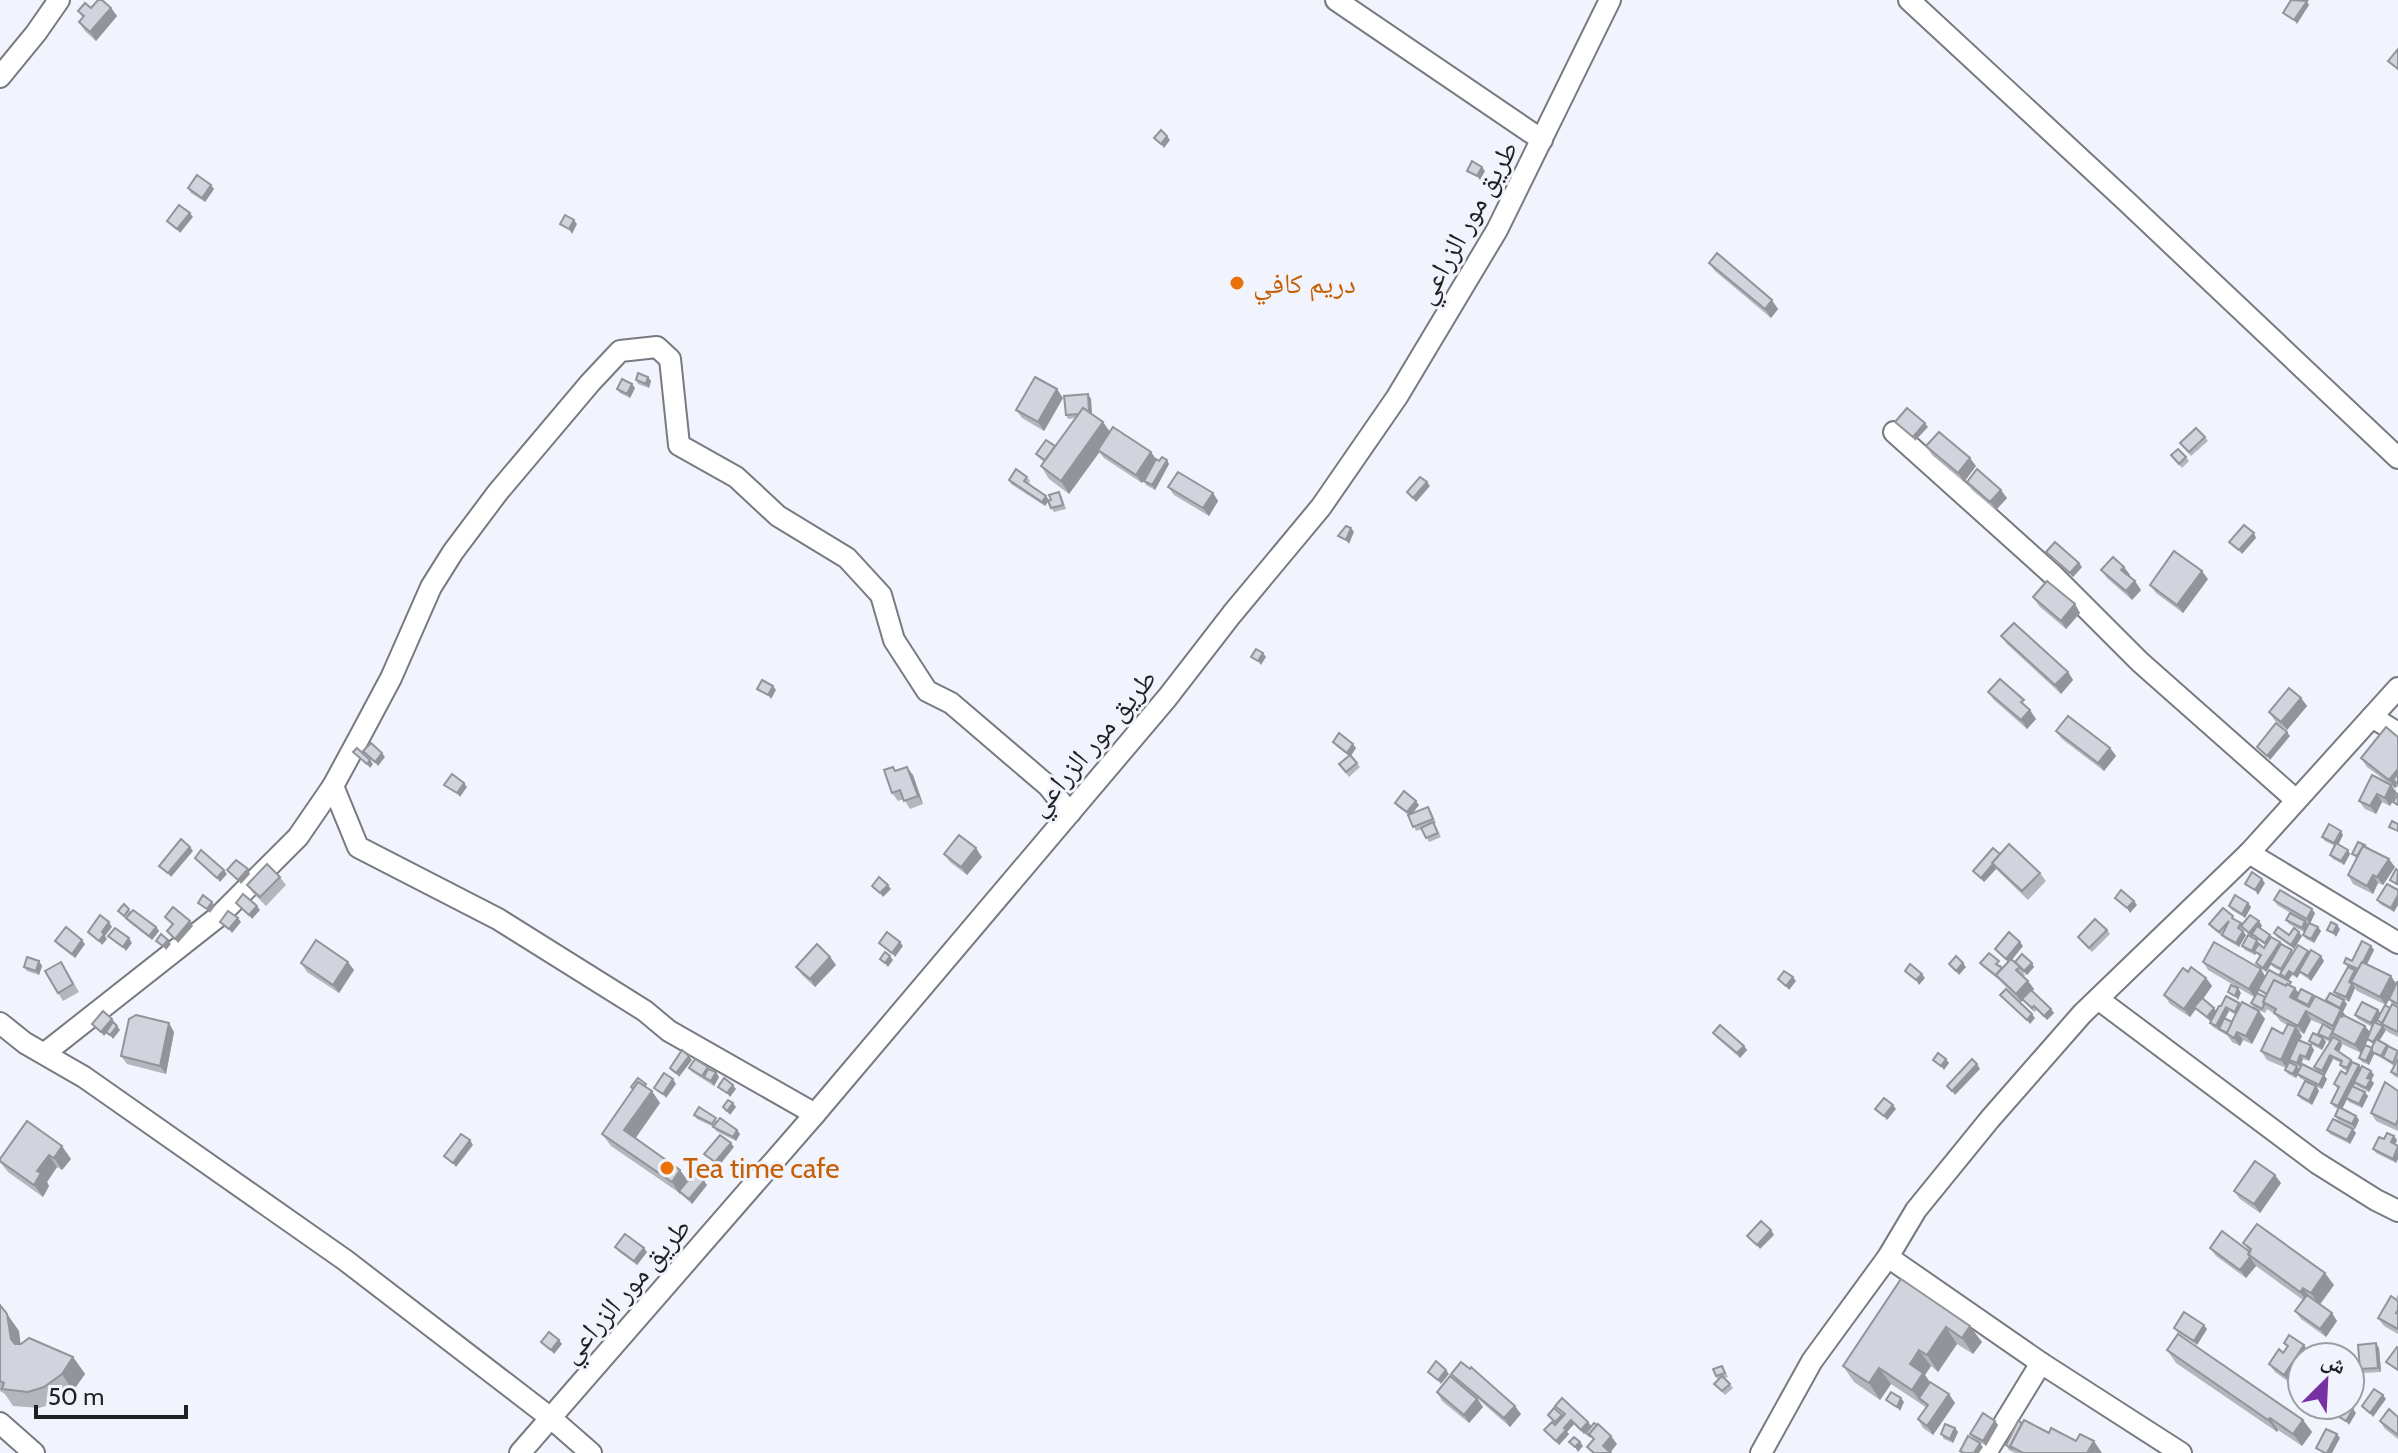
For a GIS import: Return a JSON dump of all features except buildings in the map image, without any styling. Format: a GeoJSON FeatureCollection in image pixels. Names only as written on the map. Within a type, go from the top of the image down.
{"type":"FeatureCollection","features":[{"type":"Feature","properties":{"kind":"street"},"geometry":{"type":"LineString","coordinates":[[0,77],[59,0]]}},
{"type":"Feature","properties":{"kind":"street"},"geometry":{"type":"LineString","coordinates":[[1336,0],[1542,140]]}},
{"type":"Feature","properties":{"kind":"street","name":"طريق مور الزراعي"},"geometry":{"type":"LineString","coordinates":[[520,1453],[815,1114],[1070,813],[1321,507],[1397,397],[1497,230],[1610,0]]}},
{"type":"Feature","properties":{"kind":"street"},"geometry":{"type":"LineString","coordinates":[[1909,0],[2398,458]]}},
{"type":"Feature","properties":{"kind":"street"},"geometry":{"type":"LineString","coordinates":[[45,1053],[219,916],[298,837],[333,786],[391,678],[431,587],[453,552],[518,468],[620,351],[657,347],[670,359],[679,445],[736,477],[778,516],[847,558],[881,595],[894,640],[927,691],[951,703],[1048,786],[1070,813]]}},
{"type":"Feature","properties":{"kind":"street"},"geometry":{"type":"LineString","coordinates":[[1894,432],[2053,575],[2140,662],[2296,800]]}},
{"type":"Feature","properties":{"kind":"street"},"geometry":{"type":"LineString","coordinates":[[1761,1453],[1812,1361],[1888,1257],[1916,1210],[1990,1119],[2082,1014],[2249,853],[2398,688]]}},
{"type":"Feature","properties":{"kind":"street"},"geometry":{"type":"LineString","coordinates":[[2372,717],[2398,733]]}},
{"type":"Feature","properties":{"kind":"street"},"geometry":{"type":"LineString","coordinates":[[333,786],[358,847],[498,919],[645,1011],[669,1031],[815,1114]]}},
{"type":"Feature","properties":{"kind":"street"},"geometry":{"type":"LineString","coordinates":[[2249,853],[2398,943]]}},
{"type":"Feature","properties":{"kind":"street"},"geometry":{"type":"LineString","coordinates":[[2098,999],[2317,1163],[2398,1211]]}},
{"type":"Feature","properties":{"kind":"street"},"geometry":{"type":"LineString","coordinates":[[0,1023],[25,1043],[84,1077],[345,1260],[552,1419],[591,1453]]}},
{"type":"Feature","properties":{"kind":"street"},"geometry":{"type":"LineString","coordinates":[[1888,1257],[2168,1449]]}},
{"type":"Feature","properties":{"kind":"street"},"geometry":{"type":"LineString","coordinates":[[1986,1453],[2041,1363]]}},
{"type":"Feature","properties":{"kind":"street"},"geometry":{"type":"LineString","coordinates":[[0,1423],[34,1453]]}},
{"type":"Feature","properties":{"kind":"place","name":"دريم كافي"},"geometry":{"type":"Point","coordinates":[1237,283]}},
{"type":"Feature","properties":{"kind":"place","name":"Tea time cafe"},"geometry":{"type":"Point","coordinates":[667,1168]}}]}
